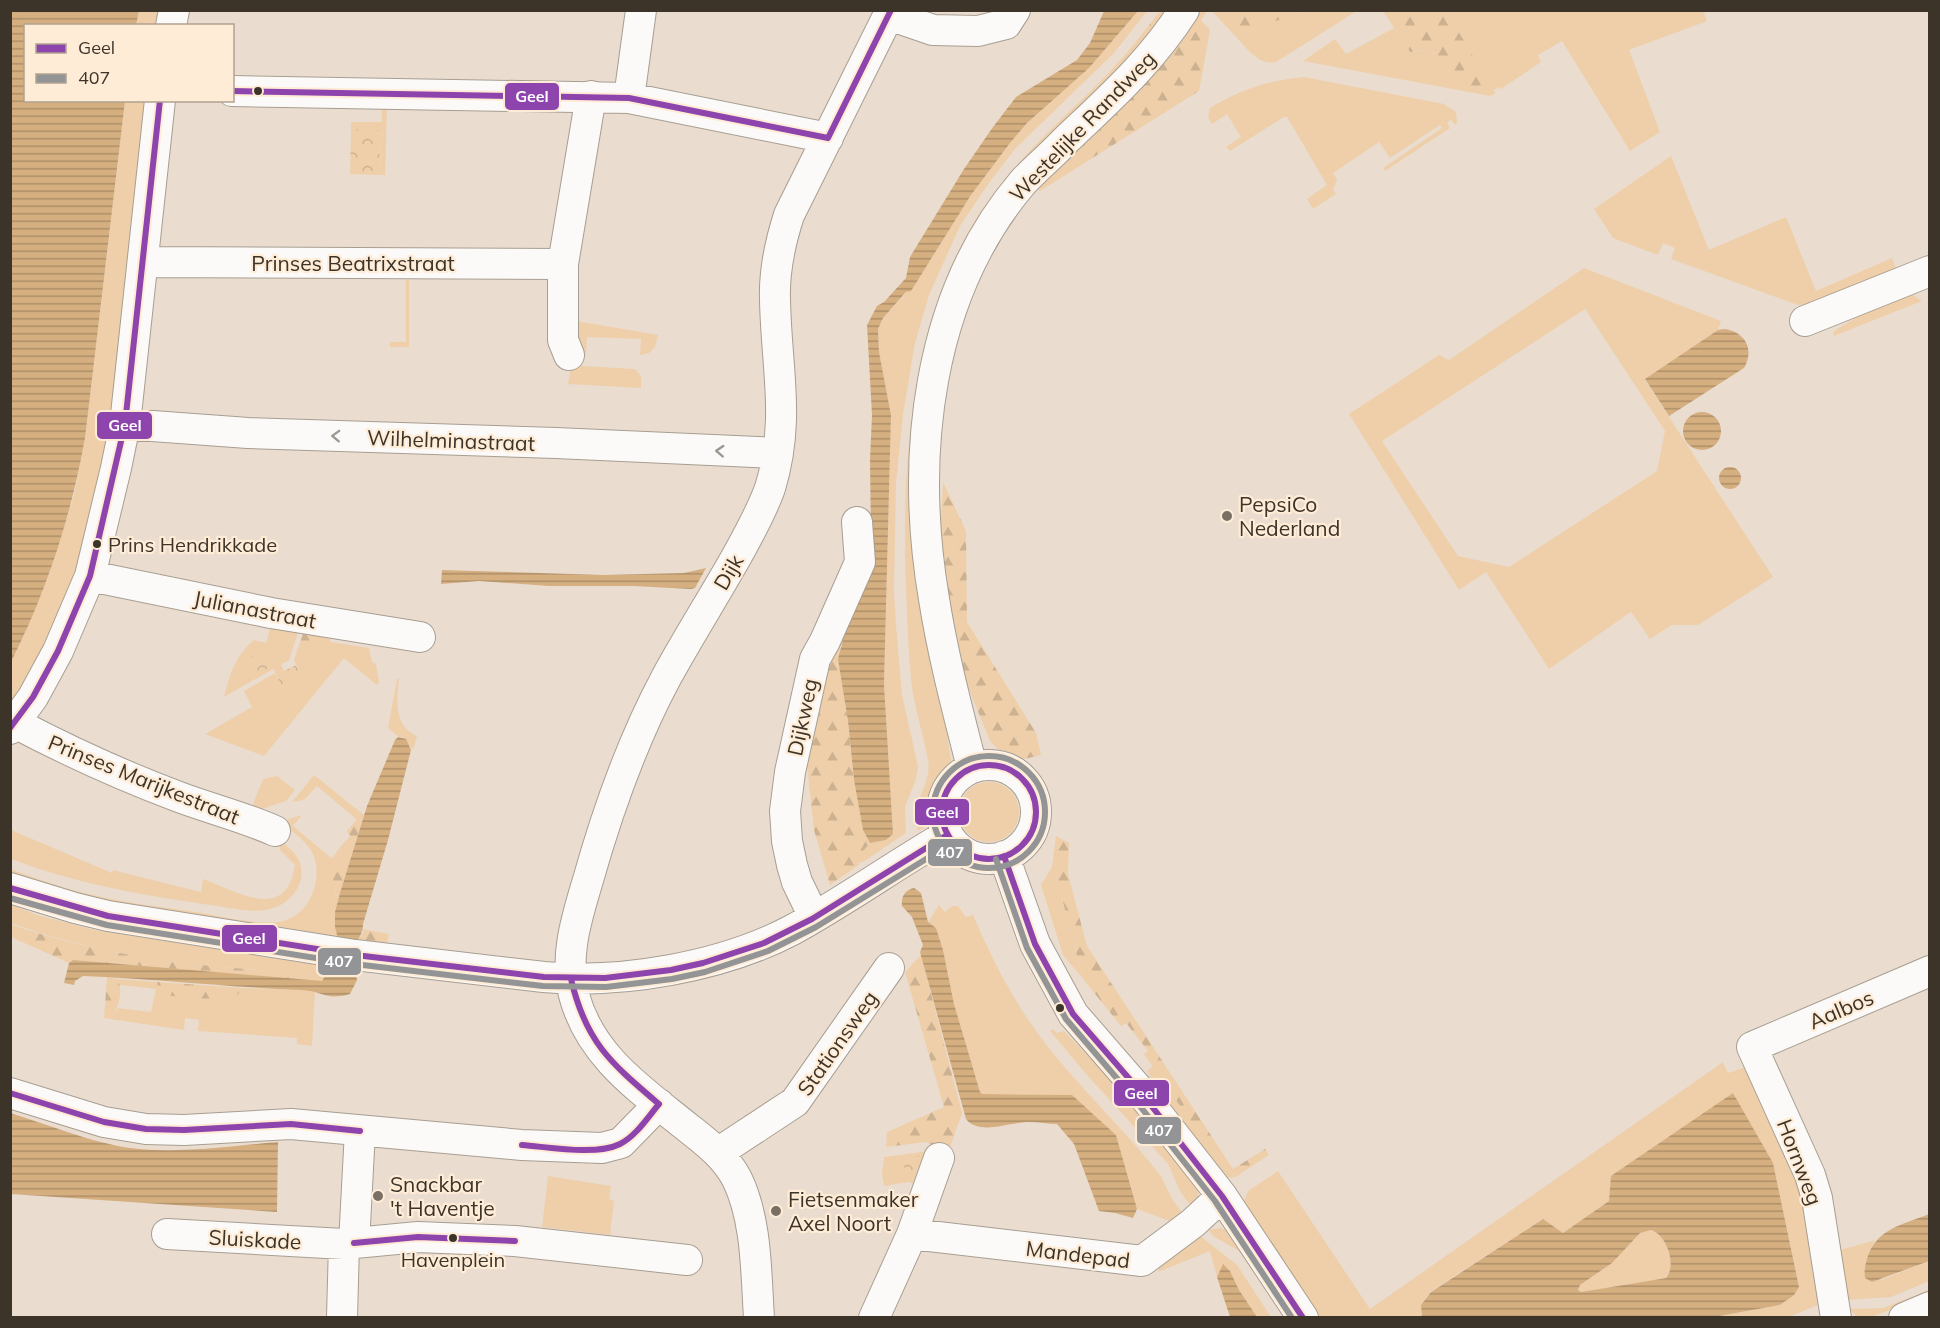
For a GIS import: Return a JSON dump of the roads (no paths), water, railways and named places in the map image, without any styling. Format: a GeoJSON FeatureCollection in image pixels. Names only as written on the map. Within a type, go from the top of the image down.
{"type":"FeatureCollection","features":[{"type":"Feature","properties":{"kind":"street"},"geometry":{"type":"LineString","coordinates":[[629,98],[641,10]]}},
{"type":"Feature","properties":{"kind":"street"},"geometry":{"type":"LineString","coordinates":[[890,13],[933,30],[978,31],[1006,24],[1015,10]]}},
{"type":"Feature","properties":{"kind":"street","name":"Westelijke Randweg"},"geometry":{"type":"LineString","coordinates":[[972,767],[933,598],[927,541],[924,488],[928,413],[941,343],[954,302],[971,263],[1003,209],[1024,182],[1139,71],[1168,35],[1184,10]]}},
{"type":"Feature","properties":{"kind":"street","name":"Dijk"},"geometry":{"type":"LineString","coordinates":[[759,1317],[756,1269],[747,1208],[736,1178],[719,1152],[659,1104],[603,1054],[579,1010],[571,979],[571,961],[577,918],[607,815],[622,773],[668,674],[756,522],[769,489],[782,429],[775,298],[778,258],[789,215],[890,13]]}},
{"type":"Feature","properties":{"kind":"street"},"geometry":{"type":"LineString","coordinates":[[234,91],[629,98],[828,138]]}},
{"type":"Feature","properties":{"kind":"street"},"geometry":{"type":"LineString","coordinates":[[569,355],[563,340],[563,264],[591,96]]}},
{"type":"Feature","properties":{"kind":"street"},"geometry":{"type":"LineString","coordinates":[[13,726],[33,697],[58,651],[90,576],[117,468],[143,262],[160,102]]}},
{"type":"Feature","properties":{"kind":"street","name":"Prinses Beatrixstraat"},"geometry":{"type":"LineString","coordinates":[[143,262],[563,264]]}},
{"type":"Feature","properties":{"kind":"street"},"geometry":{"type":"LineString","coordinates":[[1805,321],[1929,271]]}},
{"type":"Feature","properties":{"kind":"street","name":"Wilhelminastraat"},"geometry":{"type":"LineString","coordinates":[[124,424],[248,433],[544,442],[778,453]]}},
{"type":"Feature","properties":{"kind":"street","name":"Dijkweg"},"geometry":{"type":"LineString","coordinates":[[814,917],[797,882],[792,865],[787,841],[785,811],[792,762],[815,659],[860,562],[857,522]]}},
{"type":"Feature","properties":{"kind":"street","name":"Julianastraat"},"geometry":{"type":"LineString","coordinates":[[90,576],[275,614],[420,637]]}},
{"type":"Feature","properties":{"kind":"street","name":"Prinses Marijkestraat"},"geometry":{"type":"LineString","coordinates":[[13,726],[171,793],[275,831]]}},
{"type":"Feature","properties":{"kind":"street"},"geometry":{"type":"LineString","coordinates":[[996,765],[1008,769],[1027,784],[1033,795],[1036,813],[1032,832],[1015,851],[1004,856],[991,859],[966,853],[948,835],[943,822],[944,796],[960,774],[972,767],[996,765]]}},
{"type":"Feature","properties":{"kind":"street"},"geometry":{"type":"LineString","coordinates":[[10,888],[75,908],[108,915],[341,953],[571,979],[641,975],[704,961],[768,940],[814,917],[948,835]]}},
{"type":"Feature","properties":{"kind":"street"},"geometry":{"type":"LineString","coordinates":[[1004,856],[1035,944],[1073,1014],[1139,1090],[1222,1196],[1303,1317]]}},
{"type":"Feature","properties":{"kind":"street","name":"Stationsweg"},"geometry":{"type":"LineString","coordinates":[[719,1152],[795,1102],[889,968]]}},
{"type":"Feature","properties":{"kind":"street","name":"Aalbos"},"geometry":{"type":"LineString","coordinates":[[1752,1047],[1929,971]]}},
{"type":"Feature","properties":{"kind":"street","name":"Hornweg"},"geometry":{"type":"LineString","coordinates":[[1752,1047],[1810,1175],[1817,1198],[1836,1317]]}},
{"type":"Feature","properties":{"kind":"street"},"geometry":{"type":"LineString","coordinates":[[10,1093],[104,1122],[146,1129],[184,1130],[291,1124],[522,1145],[602,1148],[621,1143],[659,1104]]}},
{"type":"Feature","properties":{"kind":"street"},"geometry":{"type":"LineString","coordinates":[[342,1317],[360,1131]]}},
{"type":"Feature","properties":{"kind":"street"},"geometry":{"type":"LineString","coordinates":[[874,1317],[912,1234],[939,1158]]}},
{"type":"Feature","properties":{"kind":"street","name":"Mandepad"},"geometry":{"type":"LineString","coordinates":[[912,1234],[1142,1261],[1193,1222],[1222,1196]]}},
{"type":"Feature","properties":{"kind":"street","name":"Sluiskade"},"geometry":{"type":"LineString","coordinates":[[167,1234],[349,1244]]}},
{"type":"Feature","properties":{"kind":"street"},"geometry":{"type":"LineString","coordinates":[[349,1244],[418,1237],[515,1241],[687,1260]]}},
{"type":"Feature","properties":{"kind":"street"},"geometry":{"type":"LineString","coordinates":[[1904,1317],[1929,1307]]}},
{"type":"Feature","properties":{"kind":"place","name":"PepsiCo Nederland"},"geometry":{"type":"Point","coordinates":[1227,516]}},
{"type":"Feature","properties":{"kind":"place","name":"Prins Hendrikkade"},"geometry":{"type":"Point","coordinates":[97,544]}},
{"type":"Feature","properties":{"kind":"place","name":"Snackbar 't Haventje"},"geometry":{"type":"Point","coordinates":[378,1196]}},
{"type":"Feature","properties":{"kind":"place","name":"Fietsenmaker Axel Noort"},"geometry":{"type":"Point","coordinates":[776,1211]}},
{"type":"Feature","properties":{"kind":"place","name":"Havenplein"},"geometry":{"type":"Point","coordinates":[453,1238]}}]}
